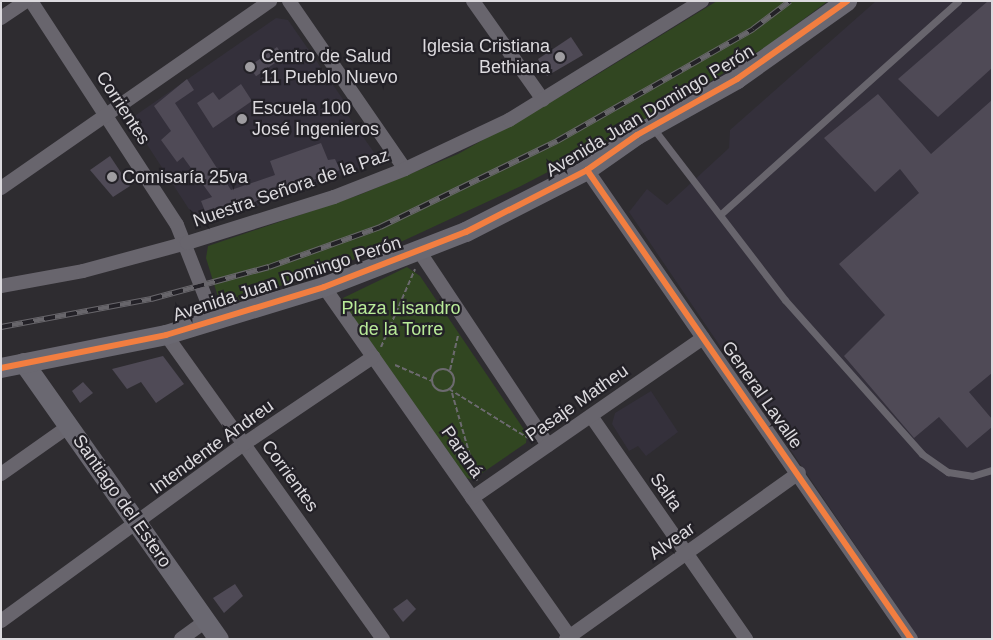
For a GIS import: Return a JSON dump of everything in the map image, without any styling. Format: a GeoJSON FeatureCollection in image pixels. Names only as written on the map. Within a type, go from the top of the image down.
{"type":"FeatureCollection","features":[{"type":"Feature","properties":{"kind":"street"},"geometry":{"type":"LineString","coordinates":[[1,18],[26,1]]}},
{"type":"Feature","properties":{"kind":"street","name":"Corrientes"},"geometry":{"type":"LineString","coordinates":[[32,1],[187,243],[214,319]]}},
{"type":"Feature","properties":{"kind":"street"},"geometry":{"type":"LineString","coordinates":[[1,188],[270,1]]}},
{"type":"Feature","properties":{"kind":"street"},"geometry":{"type":"LineString","coordinates":[[289,1],[405,169]]}},
{"type":"Feature","properties":{"kind":"street","name":"Nuestra Señora de la Paz"},"geometry":{"type":"LineString","coordinates":[[1,286],[83,271],[187,243],[334,197],[405,169],[448,151],[543,100],[702,1]]}},
{"type":"Feature","properties":{"kind":"street","name":"Avenida Juan Domingo Perón"},"geometry":{"type":"LineString","coordinates":[[1,368],[166,335],[421,255],[587,170],[652,126],[736,79],[847,1]]}},
{"type":"Feature","properties":{"kind":"street"},"geometry":{"type":"LineString","coordinates":[[479,4],[543,100]]}},
{"type":"Feature","properties":{"kind":"street","name":"General Lavalle"},"geometry":{"type":"LineString","coordinates":[[587,170],[799,473],[911,639]]}},
{"type":"Feature","properties":{"kind":"street"},"geometry":{"type":"LineString","coordinates":[[421,255],[548,445]]}},
{"type":"Feature","properties":{"kind":"street","name":"Paraná"},"geometry":{"type":"LineString","coordinates":[[324,287],[377,352],[476,496],[569,638]]}},
{"type":"Feature","properties":{"kind":"street","name":"Corrientes"},"geometry":{"type":"LineString","coordinates":[[166,335],[383,639]]}},
{"type":"Feature","properties":{"kind":"street","name":"Pasaje Matheu"},"geometry":{"type":"LineString","coordinates":[[476,496],[703,338]]}},
{"type":"Feature","properties":{"kind":"street","name":"Intendente Andreu"},"geometry":{"type":"LineString","coordinates":[[1,621],[138,524],[244,444],[377,352]]}},
{"type":"Feature","properties":{"kind":"street","name":"Santiago del Estero"},"geometry":{"type":"LineString","coordinates":[[24,364],[219,639]]}},
{"type":"Feature","properties":{"kind":"street","name":"Salta"},"geometry":{"type":"LineString","coordinates":[[591,416],[746,639]]}},
{"type":"Feature","properties":{"kind":"street"},"geometry":{"type":"LineString","coordinates":[[1,474],[69,426]]}},
{"type":"Feature","properties":{"kind":"street","name":"Alvear"},"geometry":{"type":"LineString","coordinates":[[569,638],[799,473]]}},
{"type":"Feature","properties":{"kind":"street"},"geometry":{"type":"LineString","coordinates":[[181,639],[206,621]]}},
{"type":"Feature","properties":{"kind":"lane"},"geometry":{"type":"LineString","coordinates":[[722,213],[958,1]]}},
{"type":"Feature","properties":{"kind":"lane"},"geometry":{"type":"LineString","coordinates":[[652,126],[722,213],[785,300],[922,454],[948,472],[972,476],[992,470]]}},
{"type":"Feature","properties":{"kind":"path"},"geometry":{"type":"LineString","coordinates":[[377,352],[421,255]]}},
{"type":"Feature","properties":{"kind":"path"},"geometry":{"type":"LineString","coordinates":[[449,389],[454,378],[450,370],[462,317]]}},
{"type":"Feature","properties":{"kind":"path"},"geometry":{"type":"LineString","coordinates":[[393,364],[432,381],[441,391],[449,389]]}},
{"type":"Feature","properties":{"kind":"path"},"geometry":{"type":"LineString","coordinates":[[432,381],[437,370],[450,370]]}},
{"type":"Feature","properties":{"kind":"path"},"geometry":{"type":"LineString","coordinates":[[449,389],[452,393],[532,440],[548,445]]}},
{"type":"Feature","properties":{"kind":"path"},"geometry":{"type":"LineString","coordinates":[[452,393],[476,496]]}},
{"type":"Feature","properties":{"kind":"shaded area"},"geometry":{"type":"Polygon","coordinates":[[[876,1],[992,1],[992,639],[919,639],[629,212],[647,189],[667,205],[729,148],[730,130],[876,1]]]}},
{"type":"Feature","properties":{"kind":"shaded area","name":"Escuela 100 José Ingenieros"},"geometry":{"type":"Polygon","coordinates":[[[276,18],[288,20],[349,108],[345,111],[380,161],[208,224],[196,220],[133,123],[136,115],[276,18]]]}},
{"type":"Feature","properties":{"kind":"shaded area"},"geometry":{"type":"Polygon","coordinates":[[[651,391],[678,432],[646,456],[638,446],[629,451],[612,424],[615,413],[651,391]]]}},
{"type":"Feature","properties":{"kind":"green space"},"geometry":{"type":"Polygon","coordinates":[[[717,1],[828,1],[770,44],[652,118],[519,187],[392,246],[246,298],[225,303],[218,297],[206,258],[208,246],[359,195],[458,154],[577,87],[717,1]]]}},
{"type":"Feature","properties":{"kind":"green space","name":"Plaza Lisandro de la Torre"},"geometry":{"type":"Polygon","coordinates":[[[407,267],[420,276],[527,434],[526,443],[472,480],[463,476],[342,307],[343,298],[407,267]]]}},
{"type":"Feature","properties":{"kind":"building"},"geometry":{"type":"Polygon","coordinates":[[[988,1],[992,1],[992,68],[938,117],[898,79],[988,1]]]}},
{"type":"Feature","properties":{"kind":"building","name":"Iglesia Cristiana Bethiana"},"geometry":{"type":"Polygon","coordinates":[[[571,37],[583,55],[547,76],[538,59],[571,37]]]}},
{"type":"Feature","properties":{"kind":"building"},"geometry":{"type":"Polygon","coordinates":[[[277,47],[284,57],[256,76],[249,67],[277,47]]]}},
{"type":"Feature","properties":{"kind":"building"},"geometry":{"type":"Polygon","coordinates":[[[187,79],[194,90],[175,103],[231,190],[275,175],[270,161],[321,143],[328,160],[335,159],[340,170],[208,219],[201,201],[212,197],[183,157],[177,162],[161,140],[171,131],[154,106],[187,79]]]}},
{"type":"Feature","properties":{"kind":"building"},"geometry":{"type":"Polygon","coordinates":[[[241,84],[252,101],[213,128],[197,103],[213,92],[219,100],[241,84]]]}},
{"type":"Feature","properties":{"kind":"building"},"geometry":{"type":"Polygon","coordinates":[[[878,94],[931,154],[992,100],[992,373],[969,392],[992,419],[992,427],[967,448],[939,417],[914,438],[844,356],[885,315],[839,264],[919,193],[900,169],[875,192],[824,138],[878,94]]]}},
{"type":"Feature","properties":{"kind":"building"},"geometry":{"type":"Polygon","coordinates":[[[110,156],[130,186],[113,197],[90,170],[110,156]]]}},
{"type":"Feature","properties":{"kind":"building"},"geometry":{"type":"Polygon","coordinates":[[[163,356],[184,384],[156,403],[141,382],[127,389],[112,369],[163,356]]]}},
{"type":"Feature","properties":{"kind":"building"},"geometry":{"type":"Polygon","coordinates":[[[83,382],[93,393],[80,403],[72,391],[83,382]]]}},
{"type":"Feature","properties":{"kind":"building"},"geometry":{"type":"Polygon","coordinates":[[[235,584],[243,596],[224,613],[213,598],[235,584]]]}},
{"type":"Feature","properties":{"kind":"building"},"geometry":{"type":"Polygon","coordinates":[[[407,599],[416,609],[403,622],[393,609],[407,599]]]}},
{"type":"Feature","properties":{"kind":"railway"},"geometry":{"type":"LineString","coordinates":[[1,327],[151,299],[269,267],[380,227],[557,141],[753,29],[790,1]]}},
{"type":"Feature","properties":{"kind":"cycle path"},"geometry":{"type":"LineString","coordinates":[[1,368],[166,335],[324,287],[466,232],[587,170],[637,135],[737,79],[847,1]]}},
{"type":"Feature","properties":{"kind":"cycle path"},"geometry":{"type":"LineString","coordinates":[[587,170],[911,639]]}},
{"type":"Feature","properties":{"kind":"place","name":"Iglesia Cristiana Bethiana"},"geometry":{"type":"Point","coordinates":[560,57]}},
{"type":"Feature","properties":{"kind":"place","name":"Centro de Salud 11 Pueblo Nuevo"},"geometry":{"type":"Point","coordinates":[250,67]}},
{"type":"Feature","properties":{"kind":"place","name":"Escuela 100 José Ingenieros"},"geometry":{"type":"Point","coordinates":[242,119]}},
{"type":"Feature","properties":{"kind":"place","name":"Comisaría 25va"},"geometry":{"type":"Point","coordinates":[112,177]}}]}
